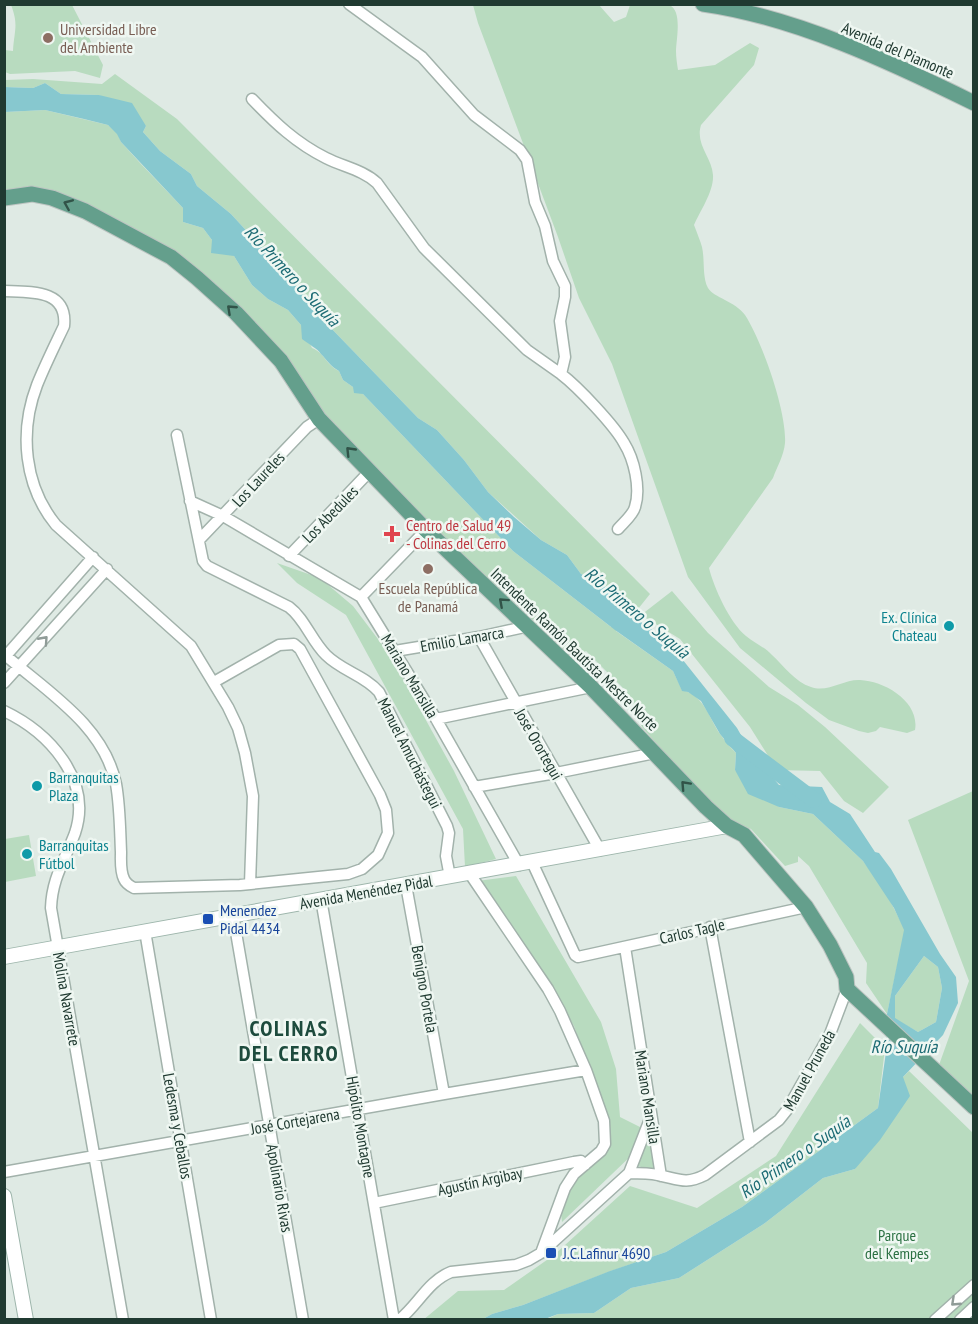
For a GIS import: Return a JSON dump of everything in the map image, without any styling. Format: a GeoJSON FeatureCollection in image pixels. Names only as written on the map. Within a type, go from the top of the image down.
{"type":"FeatureCollection","features":[{"type":"Feature","properties":{"kind":"main road","name":"Avenida del Piamonte"},"geometry":{"type":"LineString","coordinates":[[703,4],[755,15],[806,30],[912,73],[974,103]]}},
{"type":"Feature","properties":{"kind":"main road","name":"Avenida del Piamonte"},"geometry":{"type":"LineString","coordinates":[[743,4],[789,17],[848,38],[933,71],[974,92]]}},
{"type":"Feature","properties":{"kind":"main road","name":"Intendente Ramón Bautista Mestre Norte"},"geometry":{"type":"LineString","coordinates":[[4,198],[32,194],[52,198],[85,211],[171,257],[236,313],[281,361],[319,419],[426,530],[591,687],[706,807],[727,826],[744,835],[818,923],[846,978],[847,989]]}},
{"type":"Feature","properties":{"kind":"main road","name":"Avenida Menéndez Pidal"},"geometry":{"type":"LineString","coordinates":[[4,957],[727,826]]}},
{"type":"Feature","properties":{"kind":"main road"},"geometry":{"type":"LineString","coordinates":[[847,989],[974,1107]]}},
{"type":"Feature","properties":{"kind":"main road"},"geometry":{"type":"LineString","coordinates":[[4,1196],[26,1320]]}},
{"type":"Feature","properties":{"kind":"street"},"geometry":{"type":"LineString","coordinates":[[349,4],[416,52],[474,115],[520,150],[527,160],[553,261],[565,286],[560,321],[565,357],[561,374]]}},
{"type":"Feature","properties":{"kind":"street"},"geometry":{"type":"LineString","coordinates":[[252,99],[291,137],[326,158],[370,177],[377,183],[424,248],[527,350],[571,382],[612,427],[629,453],[637,484],[635,509],[618,529]]}},
{"type":"Feature","properties":{"kind":"street"},"geometry":{"type":"LineString","coordinates":[[4,291],[38,293],[53,297],[65,316],[64,326],[32,401],[26,443],[28,463],[36,494],[56,525],[191,646],[214,682],[238,728],[250,776],[254,813],[250,884]]}},
{"type":"Feature","properties":{"kind":"street","name":"Los Laureles"},"geometry":{"type":"LineString","coordinates":[[199,540],[307,427],[319,419]]}},
{"type":"Feature","properties":{"kind":"street","name":"Manuel Amuchástegui"},"geometry":{"type":"LineString","coordinates":[[177,435],[203,561],[207,566],[289,607],[299,616],[325,654],[343,669],[367,680],[379,692],[447,826],[449,833],[446,856],[450,877]]}},
{"type":"Feature","properties":{"kind":"street","name":"Los Abedules"},"geometry":{"type":"LineString","coordinates":[[289,556],[370,471]]}},
{"type":"Feature","properties":{"kind":"street","name":"Mariano Mansilla"},"geometry":{"type":"LineString","coordinates":[[190,501],[223,516],[361,597],[436,719],[474,787],[526,864],[578,957]]}},
{"type":"Feature","properties":{"kind":"street"},"geometry":{"type":"LineString","coordinates":[[361,597],[426,530]]}},
{"type":"Feature","properties":{"kind":"street"},"geometry":{"type":"LineString","coordinates":[[93,557],[5,656],[76,715],[105,753],[116,782],[122,873],[127,884],[142,889],[250,884],[348,874],[371,863],[384,845],[388,833],[389,823],[381,795],[300,649],[294,644],[279,645],[214,682]]}},
{"type":"Feature","properties":{"kind":"street"},"geometry":{"type":"LineString","coordinates":[[4,683],[107,569]]}},
{"type":"Feature","properties":{"kind":"street","name":"Emilio Lamarca"},"geometry":{"type":"LineString","coordinates":[[395,651],[529,626]]}},
{"type":"Feature","properties":{"kind":"street","name":"José Orortegui"},"geometry":{"type":"LineString","coordinates":[[479,637],[600,850]]}},
{"type":"Feature","properties":{"kind":"street"},"geometry":{"type":"LineString","coordinates":[[436,719],[591,687]]}},
{"type":"Feature","properties":{"kind":"street","name":"Molina Navarrete"},"geometry":{"type":"LineString","coordinates":[[4,711],[29,724],[51,742],[67,766],[76,790],[78,801],[76,830],[52,888],[51,908],[123,1320]]}},
{"type":"Feature","properties":{"kind":"street"},"geometry":{"type":"LineString","coordinates":[[474,787],[655,753]]}},
{"type":"Feature","properties":{"kind":"street"},"geometry":{"type":"LineString","coordinates":[[470,874],[548,989],[560,1011],[586,1070],[604,1121],[605,1144],[601,1151],[574,1174],[565,1188],[540,1253]]}},
{"type":"Feature","properties":{"kind":"street","name":"Benigno Portela"},"geometry":{"type":"LineString","coordinates":[[406,885],[444,1094]]}},
{"type":"Feature","properties":{"kind":"street","name":"Hipólito Montagne"},"geometry":{"type":"LineString","coordinates":[[321,899],[396,1320]]}},
{"type":"Feature","properties":{"kind":"street","name":"Carlos Tagle"},"geometry":{"type":"LineString","coordinates":[[578,957],[806,907]]}},
{"type":"Feature","properties":{"kind":"street","name":"Apolinario Rivas"},"geometry":{"type":"LineString","coordinates":[[233,915],[303,1320]]}},
{"type":"Feature","properties":{"kind":"street"},"geometry":{"type":"LineString","coordinates":[[710,927],[750,1142]]}},
{"type":"Feature","properties":{"kind":"street","name":"Ledesma y Ceballos"},"geometry":{"type":"LineString","coordinates":[[145,932],[211,1320]]}},
{"type":"Feature","properties":{"kind":"street","name":"Mariano Mansilla"},"geometry":{"type":"LineString","coordinates":[[626,947],[660,1176]]}},
{"type":"Feature","properties":{"kind":"street","name":"Manuel Pruneda"},"geometry":{"type":"LineString","coordinates":[[629,1173],[660,1176],[678,1181],[697,1179],[779,1120],[788,1110],[830,1034],[841,1010],[847,989]]}},
{"type":"Feature","properties":{"kind":"street","name":"José Cortejarena"},"geometry":{"type":"LineString","coordinates":[[4,1172],[586,1070]]}},
{"type":"Feature","properties":{"kind":"street"},"geometry":{"type":"LineString","coordinates":[[396,1320],[407,1314],[434,1281],[442,1276],[451,1272],[516,1265],[540,1253],[629,1173],[642,1145],[651,1116]]}},
{"type":"Feature","properties":{"kind":"street","name":"Agustín Argibay"},"geometry":{"type":"LineString","coordinates":[[374,1203],[574,1162],[580,1161],[585,1165]]}},
{"type":"Feature","properties":{"kind":"street"},"geometry":{"type":"LineString","coordinates":[[935,1320],[974,1285]]}},
{"type":"Feature","properties":{"kind":"street"},"geometry":{"type":"LineString","coordinates":[[960,1320],[974,1307]]}},
{"type":"Feature","properties":{"kind":"green space"},"geometry":{"type":"Polygon","coordinates":[[[655,3],[669,5],[676,13],[677,19],[678,70],[715,65],[750,43],[759,48],[754,65],[701,125],[700,139],[710,162],[713,181],[694,225],[702,247],[708,288],[741,310],[759,342],[778,396],[785,430],[785,443],[773,478],[709,568],[719,595],[734,623],[746,636],[769,652],[795,678],[805,685],[817,688],[854,680],[880,684],[906,702],[915,720],[915,730],[907,733],[880,727],[868,733],[829,720],[740,648],[688,577],[612,364],[579,298],[473,5],[599,5],[614,22],[626,17],[630,5],[655,3]]]}},
{"type":"Feature","properties":{"kind":"green space","name":"Universidad Libre del Ambiente"},"geometry":{"type":"Polygon","coordinates":[[[11,5],[72,5],[103,65],[100,78],[75,71],[10,74],[5,72],[5,50],[13,51],[15,18],[11,5]]]}},
{"type":"Feature","properties":{"kind":"green space"},"geometry":{"type":"Polygon","coordinates":[[[115,74],[177,119],[650,594],[630,619],[616,631],[673,671],[682,690],[701,702],[720,734],[736,753],[735,770],[779,807],[813,814],[863,861],[885,891],[905,930],[887,1014],[866,983],[867,963],[809,866],[798,856],[798,862],[785,866],[751,829],[727,819],[708,803],[642,727],[624,689],[586,651],[567,663],[319,419],[288,370],[182,265],[52,198],[5,198],[5,112],[45,110],[108,125],[184,209],[183,222],[203,228],[212,240],[234,256],[252,285],[268,299],[288,310],[301,325],[312,348],[339,371],[343,380],[363,394],[513,551],[611,627],[630,615],[600,580],[581,574],[567,555],[541,540],[488,492],[437,430],[418,418],[328,325],[288,276],[231,214],[197,186],[191,174],[160,151],[143,132],[146,126],[99,95],[61,94],[45,83],[33,88],[5,87],[5,80],[33,79],[102,84],[115,74]]]}},
{"type":"Feature","properties":{"kind":"green space"},"geometry":{"type":"Polygon","coordinates":[[[277,563],[320,578],[353,606],[390,655],[454,771],[496,859],[465,867],[463,829],[346,615],[297,583],[277,563]]]}},
{"type":"Feature","properties":{"kind":"green space"},"geometry":{"type":"Polygon","coordinates":[[[672,591],[708,633],[769,687],[798,705],[825,727],[889,787],[863,813],[844,801],[820,771],[777,770],[750,727],[680,639],[641,615],[672,591]]]}},
{"type":"Feature","properties":{"kind":"green space"},"geometry":{"type":"Polygon","coordinates":[[[973,791],[973,1098],[939,1065],[969,981],[908,820],[973,791]]]}},
{"type":"Feature","properties":{"kind":"green space"},"geometry":{"type":"Polygon","coordinates":[[[29,835],[36,876],[5,882],[5,839],[29,835]]]}},
{"type":"Feature","properties":{"kind":"green space"},"geometry":{"type":"Polygon","coordinates":[[[516,876],[601,1022],[616,1069],[620,1117],[646,1130],[636,1151],[562,1222],[561,1213],[568,1192],[579,1177],[600,1159],[608,1122],[574,1026],[542,971],[477,881],[516,876]]]}},
{"type":"Feature","properties":{"kind":"green space"},"geometry":{"type":"Polygon","coordinates":[[[924,956],[938,967],[942,988],[936,1022],[918,1032],[895,1019],[895,996],[924,956]]]}},
{"type":"Feature","properties":{"kind":"green space"},"geometry":{"type":"Polygon","coordinates":[[[860,1023],[885,1048],[878,1108],[742,1207],[666,1252],[523,1305],[483,1319],[423,1320],[458,1291],[504,1290],[554,1255],[630,1186],[697,1208],[776,1156],[860,1023]]]}},
{"type":"Feature","properties":{"kind":"green space","name":"Parque del Kempes"},"geometry":{"type":"Polygon","coordinates":[[[909,1071],[973,1133],[973,1319],[545,1320],[558,1314],[594,1313],[631,1288],[679,1278],[765,1223],[823,1178],[855,1169],[903,1077],[909,1071]]]}},
{"type":"Feature","properties":{"kind":"green space"},"geometry":{"type":"Polygon","coordinates":[[[650,1127],[656,1171],[634,1165],[650,1127]]]}},
{"type":"Feature","properties":{"kind":"water","name":"Río Suquía"},"geometry":{"type":"Polygon","coordinates":[[[45,83],[61,94],[99,95],[132,103],[146,126],[143,132],[160,151],[191,174],[197,186],[231,214],[288,276],[328,325],[418,418],[437,430],[488,492],[541,540],[567,555],[581,574],[600,580],[625,611],[667,640],[737,728],[750,751],[779,785],[822,787],[830,802],[850,814],[875,852],[879,853],[891,869],[940,954],[956,977],[958,1003],[943,1035],[903,1077],[910,1096],[880,1140],[855,1169],[823,1178],[765,1223],[679,1278],[631,1288],[594,1313],[558,1314],[545,1319],[483,1319],[666,1252],[742,1207],[878,1108],[886,1052],[887,1014],[904,930],[894,908],[863,861],[813,814],[779,807],[748,794],[735,770],[736,753],[720,734],[701,701],[688,692],[682,691],[673,671],[615,630],[513,551],[363,394],[354,393],[353,387],[343,380],[339,371],[302,339],[301,325],[288,310],[268,299],[252,285],[234,256],[211,253],[212,240],[203,228],[183,222],[183,208],[108,125],[45,110],[5,112],[4,87],[33,88],[45,83]],[[924,956],[895,996],[895,1018],[918,1032],[936,1022],[942,988],[938,967],[924,956]]]}},
{"type":"Feature","properties":{"kind":"waterway","name":"Río Primero o Suquía"},"geometry":{"type":"LineString","coordinates":[[732,738],[814,800]]}},
{"type":"Feature","properties":{"kind":"place","name":"Universidad Libre del Ambiente"},"geometry":{"type":"Point","coordinates":[48,38]}},
{"type":"Feature","properties":{"kind":"place","name":"Centro de Salud 49 - Colinas del Cerro"},"geometry":{"type":"Point","coordinates":[392,534]}},
{"type":"Feature","properties":{"kind":"place","name":"Escuela República de Panamá"},"geometry":{"type":"Point","coordinates":[428,569]}},
{"type":"Feature","properties":{"kind":"place","name":"Ex. Clínica Chateau"},"geometry":{"type":"Point","coordinates":[949,626]}},
{"type":"Feature","properties":{"kind":"place","name":"Barranquitas Plaza"},"geometry":{"type":"Point","coordinates":[37,786]}},
{"type":"Feature","properties":{"kind":"place","name":"Barranquitas Fútbol"},"geometry":{"type":"Point","coordinates":[27,854]}},
{"type":"Feature","properties":{"kind":"place","name":"Menendez Pidal 4434"},"geometry":{"type":"Point","coordinates":[208,919]}},
{"type":"Feature","properties":{"kind":"place","name":"J.C.Lafinur 4690"},"geometry":{"type":"Point","coordinates":[551,1253]}},
{"type":"Feature","properties":{"kind":"district","name":"COLINAS DEL CERRO"},"geometry":{"type":"Point","coordinates":[289,1040]}}]}
